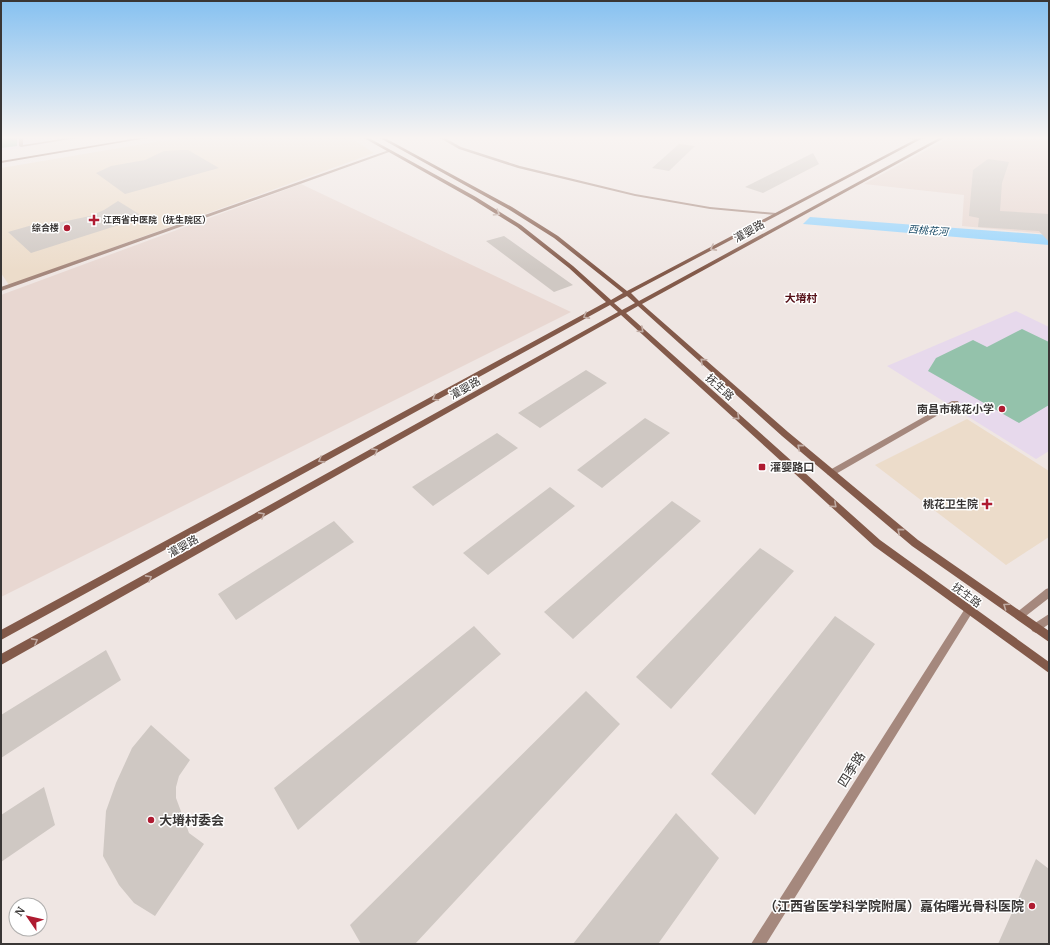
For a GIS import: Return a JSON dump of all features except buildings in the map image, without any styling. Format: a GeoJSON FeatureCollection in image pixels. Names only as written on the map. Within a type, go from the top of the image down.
{"type":"FeatureCollection","features":[{"type":"Feature","properties":{"kind":"main road","name":"抚生路"},"geometry":{"type":"LineString","coordinates":[[446,182],[519,226],[570,267],[877,543],[1049,668]]}},
{"type":"Feature","properties":{"kind":"main road","name":"抚生路"},"geometry":{"type":"LineString","coordinates":[[463,182],[510,208],[556,237],[639,303],[763,415],[914,543],[1049,637]]}},
{"type":"Feature","properties":{"kind":"main road","name":"灌婴路"},"geometry":{"type":"LineString","coordinates":[[1,635],[610,302],[836,182]]}},
{"type":"Feature","properties":{"kind":"main road","name":"灌婴路"},"geometry":{"type":"LineString","coordinates":[[1,660],[639,303],[861,182]]}},
{"type":"Feature","properties":{"kind":"street"},"geometry":{"type":"LineString","coordinates":[[1,289],[302,182]]}},
{"type":"Feature","properties":{"kind":"street"},"geometry":{"type":"LineString","coordinates":[[584,182],[635,194],[710,208],[776,214]]}},
{"type":"Feature","properties":{"kind":"street"},"geometry":{"type":"LineString","coordinates":[[831,473],[955,402]]}},
{"type":"Feature","properties":{"kind":"street"},"geometry":{"type":"LineString","coordinates":[[1019,616],[1049,592]]}},
{"type":"Feature","properties":{"kind":"street","name":"四季路"},"geometry":{"type":"LineString","coordinates":[[758,944],[968,610]]}},
{"type":"Feature","properties":{"kind":"street"},"geometry":{"type":"LineString","coordinates":[[1036,628],[1049,618]]}},
{"type":"Feature","properties":{"kind":"shaded area"},"geometry":{"type":"Polygon","coordinates":[[[1,182],[294,182],[9,285],[1,273],[1,182]]]}},
{"type":"Feature","properties":{"kind":"shaded area"},"geometry":{"type":"Polygon","coordinates":[[[868,182],[1049,182],[1049,234],[962,226],[964,195],[864,184],[868,182]]]}},
{"type":"Feature","properties":{"kind":"shaded area"},"geometry":{"type":"Polygon","coordinates":[[[301,184],[571,312],[1,597],[1,295],[301,184]]]}},
{"type":"Feature","properties":{"kind":"shaded area","name":"南昌市桃花小学"},"geometry":{"type":"Polygon","coordinates":[[[1016,311],[1049,327],[1049,451],[1036,459],[887,366],[1016,311]]]}},
{"type":"Feature","properties":{"kind":"shaded area","name":"桃花卫生院"},"geometry":{"type":"Polygon","coordinates":[[[967,419],[1049,471],[1049,537],[1006,565],[875,465],[967,419]]]}},
{"type":"Feature","properties":{"kind":"green space"},"geometry":{"type":"Polygon","coordinates":[[[1022,329],[1049,342],[1049,405],[1019,423],[928,371],[936,358],[973,340],[987,347],[1022,329]]]}},
{"type":"Feature","properties":{"kind":"water","name":"西桃花河"},"geometry":{"type":"Polygon","coordinates":[[[810,217],[1049,235],[1049,245],[803,224],[810,217]]]}},
{"type":"Feature","properties":{"kind":"place","name":"江西省中医院（抚生院区）"},"geometry":{"type":"Point","coordinates":[94,220]}},
{"type":"Feature","properties":{"kind":"place","name":"综合楼"},"geometry":{"type":"Point","coordinates":[67,228]}},
{"type":"Feature","properties":{"kind":"place","name":"南昌市桃花小学"},"geometry":{"type":"Point","coordinates":[1002,409]}},
{"type":"Feature","properties":{"kind":"place","name":"灌婴路口"},"geometry":{"type":"Point","coordinates":[762,467]}},
{"type":"Feature","properties":{"kind":"place","name":"桃花卫生院"},"geometry":{"type":"Point","coordinates":[987,504]}},
{"type":"Feature","properties":{"kind":"place","name":"大塉村委会"},"geometry":{"type":"Point","coordinates":[151,820]}},
{"type":"Feature","properties":{"kind":"place","name":"（江西省医学科学院附属）嘉佑曙光骨科医院"},"geometry":{"type":"Point","coordinates":[1032,906]}},
{"type":"Feature","properties":{"kind":"district","name":"大塉村"},"geometry":{"type":"Point","coordinates":[801,298]}}]}
